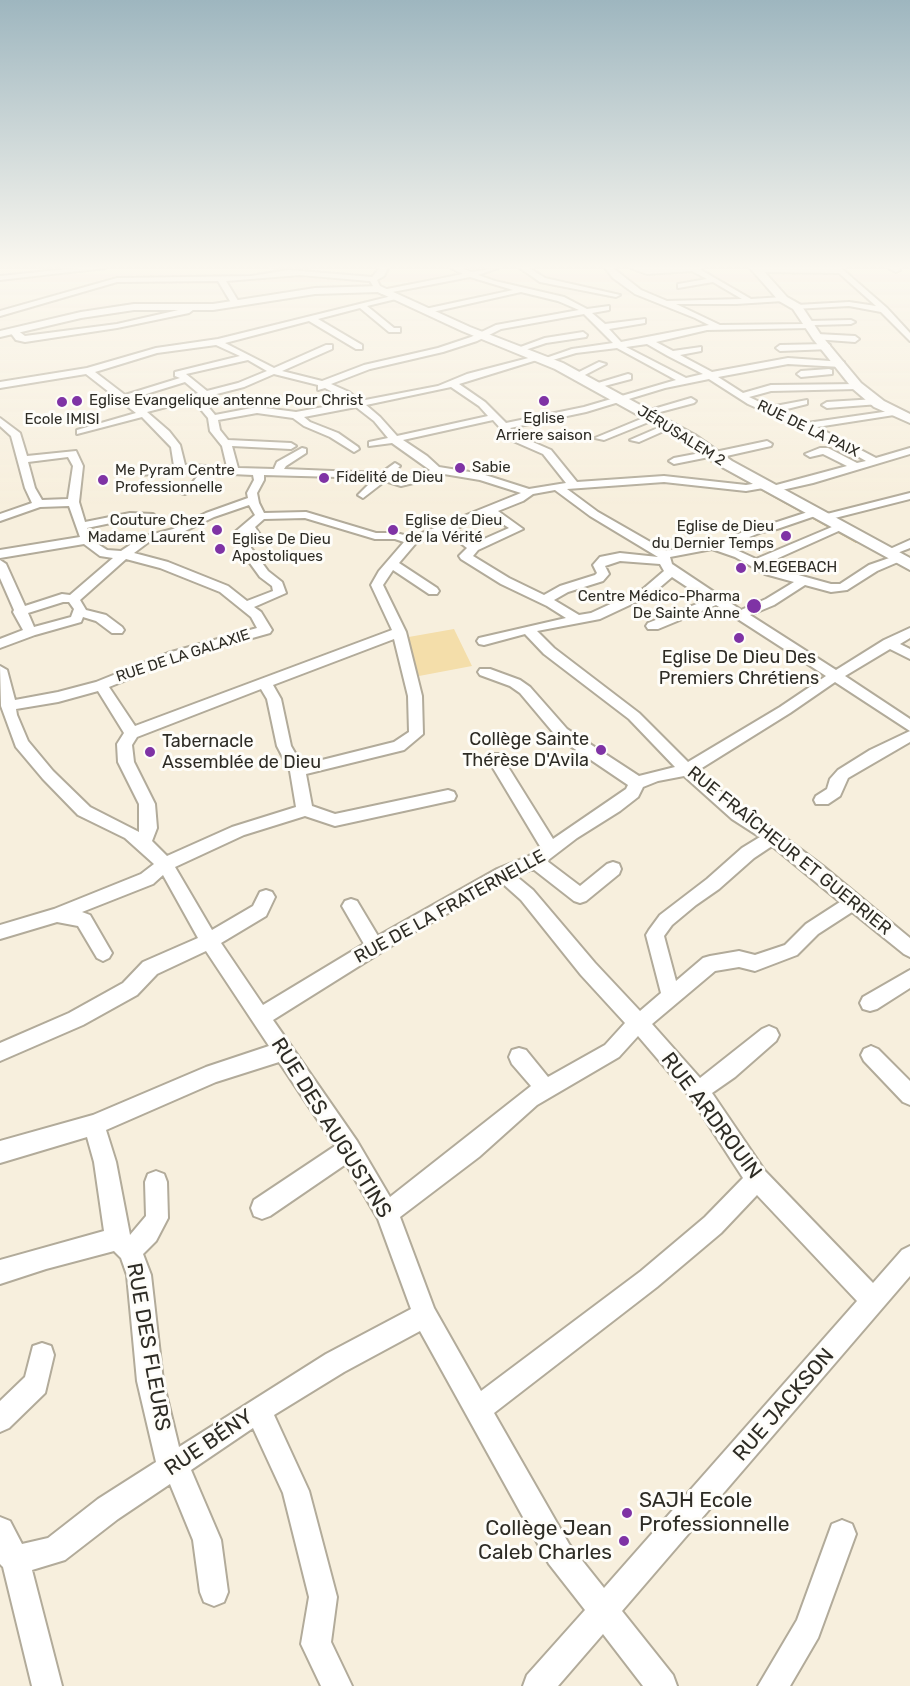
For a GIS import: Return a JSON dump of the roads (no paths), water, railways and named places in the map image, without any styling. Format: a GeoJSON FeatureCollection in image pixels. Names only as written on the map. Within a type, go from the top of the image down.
{"type":"FeatureCollection","features":[{"type":"Feature","properties":{"kind":"street"},"geometry":{"type":"LineString","coordinates":[[0,385],[88,371],[138,355],[182,347],[185,356],[175,357]]}},
{"type":"Feature","properties":{"kind":"street"},"geometry":{"type":"LineString","coordinates":[[224,347],[249,362]]}},
{"type":"Feature","properties":{"kind":"street"},"geometry":{"type":"LineString","coordinates":[[81,432],[273,371],[329,347]]}},
{"type":"Feature","properties":{"kind":"street"},"geometry":{"type":"LineString","coordinates":[[309,392],[322,387],[323,384],[367,367],[449,347]]}},
{"type":"Feature","properties":{"kind":"street","name":"JÉRUSALEM 2"},"geometry":{"type":"LineString","coordinates":[[513,347],[621,399],[670,426],[763,487],[899,559]]}},
{"type":"Feature","properties":{"kind":"street"},"geometry":{"type":"LineString","coordinates":[[519,349],[527,347]]}},
{"type":"Feature","properties":{"kind":"street"},"geometry":{"type":"LineString","coordinates":[[213,418],[257,410],[296,415],[358,404],[440,388],[575,351],[607,347]]}},
{"type":"Feature","properties":{"kind":"street"},"geometry":{"type":"LineString","coordinates":[[622,347],[684,381]]}},
{"type":"Feature","properties":{"kind":"street","name":"RUE DE LA PAIX"},"geometry":{"type":"LineString","coordinates":[[658,347],[742,396],[807,426],[874,461]]}},
{"type":"Feature","properties":{"kind":"street"},"geometry":{"type":"LineString","coordinates":[[780,348],[827,347],[857,386],[876,402],[910,419]]}},
{"type":"Feature","properties":{"kind":"street"},"geometry":{"type":"LineString","coordinates":[[671,354],[698,349]]}},
{"type":"Feature","properties":{"kind":"street"},"geometry":{"type":"LineString","coordinates":[[440,350],[449,355]]}},
{"type":"Feature","properties":{"kind":"street"},"geometry":{"type":"LineString","coordinates":[[504,426],[621,399],[684,381],[788,361],[845,368]]}},
{"type":"Feature","properties":{"kind":"street"},"geometry":{"type":"LineString","coordinates":[[234,471],[225,443],[215,431],[213,418],[200,395],[187,379],[178,374],[216,363],[262,363],[273,371],[323,384],[346,394],[377,419],[395,440],[423,458],[436,470],[482,477],[529,492]]}},
{"type":"Feature","properties":{"kind":"street"},"geometry":{"type":"LineString","coordinates":[[576,376],[602,364]]}},
{"type":"Feature","properties":{"kind":"street"},"geometry":{"type":"LineString","coordinates":[[801,374],[845,368]]}},
{"type":"Feature","properties":{"kind":"street"},"geometry":{"type":"LineString","coordinates":[[88,371],[165,433],[176,447],[180,468]]}},
{"type":"Feature","properties":{"kind":"street"},"geometry":{"type":"LineString","coordinates":[[593,386],[628,377]]}},
{"type":"Feature","properties":{"kind":"street"},"geometry":{"type":"LineString","coordinates":[[123,398],[187,379]]}},
{"type":"Feature","properties":{"kind":"street"},"geometry":{"type":"LineString","coordinates":[[452,383],[459,394],[495,417],[515,438],[548,452],[574,486]]}},
{"type":"Feature","properties":{"kind":"street"},"geometry":{"type":"LineString","coordinates":[[742,396],[771,388],[857,386]]}},
{"type":"Feature","properties":{"kind":"street"},"geometry":{"type":"LineString","coordinates":[[600,438],[649,415],[691,401]]}},
{"type":"Feature","properties":{"kind":"street"},"geometry":{"type":"LineString","coordinates":[[770,410],[804,402]]}},
{"type":"Feature","properties":{"kind":"street"},"geometry":{"type":"LineString","coordinates":[[827,405],[876,402]]}},
{"type":"Feature","properties":{"kind":"street"},"geometry":{"type":"LineString","coordinates":[[807,426],[894,412]]}},
{"type":"Feature","properties":{"kind":"street"},"geometry":{"type":"LineString","coordinates":[[296,415],[307,424],[334,435],[354,449]]}},
{"type":"Feature","properties":{"kind":"street"},"geometry":{"type":"LineString","coordinates":[[373,444],[495,417]]}},
{"type":"Feature","properties":{"kind":"street"},"geometry":{"type":"LineString","coordinates":[[3,425],[15,435],[30,488],[38,504]]}},
{"type":"Feature","properties":{"kind":"street"},"geometry":{"type":"LineString","coordinates":[[635,440],[670,426]]}},
{"type":"Feature","properties":{"kind":"street"},"geometry":{"type":"LineString","coordinates":[[225,443],[291,446]]}},
{"type":"Feature","properties":{"kind":"street"},"geometry":{"type":"LineString","coordinates":[[674,461],[767,444]]}},
{"type":"Feature","properties":{"kind":"street"},"geometry":{"type":"LineString","coordinates":[[810,454],[824,450],[856,467]]}},
{"type":"Feature","properties":{"kind":"street"},"geometry":{"type":"LineString","coordinates":[[298,771],[399,746],[416,734],[415,696],[399,632],[377,585],[412,541],[519,499],[529,492],[557,487],[664,479],[763,487],[856,467],[910,451]]}},
{"type":"Feature","properties":{"kind":"street"},"geometry":{"type":"LineString","coordinates":[[278,472],[281,464],[302,452]]}},
{"type":"Feature","properties":{"kind":"street"},"geometry":{"type":"LineString","coordinates":[[0,554],[56,543],[86,540],[74,502],[78,466],[72,453],[23,460]]}},
{"type":"Feature","properties":{"kind":"street"},"geometry":{"type":"LineString","coordinates":[[363,495],[395,466]]}},
{"type":"Feature","properties":{"kind":"street"},"geometry":{"type":"LineString","coordinates":[[154,476],[180,468],[258,472],[328,472],[384,477],[401,483],[414,482],[436,470]]}},
{"type":"Feature","properties":{"kind":"street"},"geometry":{"type":"LineString","coordinates":[[185,491],[196,485],[208,470]]}},
{"type":"Feature","properties":{"kind":"street"},"geometry":{"type":"LineString","coordinates":[[258,472],[259,480],[252,494],[253,503],[261,516]]}},
{"type":"Feature","properties":{"kind":"street"},"geometry":{"type":"LineString","coordinates":[[557,487],[667,562],[717,600],[910,726]]}},
{"type":"Feature","properties":{"kind":"street"},"geometry":{"type":"LineString","coordinates":[[724,548],[735,538],[759,529],[910,496]]}},
{"type":"Feature","properties":{"kind":"street"},"geometry":{"type":"LineString","coordinates":[[20,612],[62,598],[73,598],[123,555],[146,539],[177,531],[217,512],[254,500]]}},
{"type":"Feature","properties":{"kind":"street"},"geometry":{"type":"LineString","coordinates":[[0,518],[38,504],[74,502]]}},
{"type":"Feature","properties":{"kind":"street"},"geometry":{"type":"LineString","coordinates":[[490,511],[517,529],[474,548],[465,556],[578,620]]}},
{"type":"Feature","properties":{"kind":"street"},"geometry":{"type":"LineString","coordinates":[[245,606],[280,593],[278,585],[263,573],[240,541],[239,534],[261,516],[306,515],[375,536],[396,536],[412,541]]}},
{"type":"Feature","properties":{"kind":"street"},"geometry":{"type":"LineString","coordinates":[[82,526],[130,516],[149,516]]}},
{"type":"Feature","properties":{"kind":"street"},"geometry":{"type":"LineString","coordinates":[[248,526],[257,538],[263,541]]}},
{"type":"Feature","properties":{"kind":"street"},"geometry":{"type":"LineString","coordinates":[[756,563],[839,526]]}},
{"type":"Feature","properties":{"kind":"street"},"geometry":{"type":"LineString","coordinates":[[447,528],[474,548]]}},
{"type":"Feature","properties":{"kind":"street","name":"RUE DE LA GALAXIE"},"geometry":{"type":"LineString","coordinates":[[4,689],[58,697],[101,685],[174,656],[265,630],[256,615],[224,589],[164,565],[104,553],[86,540]]}},
{"type":"Feature","properties":{"kind":"street"},"geometry":{"type":"LineString","coordinates":[[545,600],[564,589],[599,578],[603,574],[599,565],[604,560],[620,557],[667,562],[706,545],[724,548],[769,571],[831,588],[843,587],[873,568],[899,559],[910,544]]}},
{"type":"Feature","properties":{"kind":"street"},"geometry":{"type":"LineString","coordinates":[[484,641],[529,629],[595,616],[647,592],[667,562]]}},
{"type":"Feature","properties":{"kind":"street"},"geometry":{"type":"LineString","coordinates":[[0,564],[30,632]]}},
{"type":"Feature","properties":{"kind":"street"},"geometry":{"type":"LineString","coordinates":[[392,564],[433,591]]}},
{"type":"Feature","properties":{"kind":"street"},"geometry":{"type":"LineString","coordinates":[[740,615],[770,602],[802,581]]}},
{"type":"Feature","properties":{"kind":"street"},"geometry":{"type":"LineString","coordinates":[[0,644],[30,632],[76,620],[80,609],[73,598]]}},
{"type":"Feature","properties":{"kind":"street"},"geometry":{"type":"LineString","coordinates":[[653,626],[717,600]]}},
{"type":"Feature","properties":{"kind":"street"},"geometry":{"type":"LineString","coordinates":[[79,612],[101,618],[117,630]]}},
{"type":"Feature","properties":{"kind":"street","name":"RUE FRAÎCHEUR ET GUERRIER"},"geometry":{"type":"LineString","coordinates":[[529,629],[549,651],[634,716],[687,770],[738,815],[773,837],[853,903],[906,940]]}},
{"type":"Feature","properties":{"kind":"street"},"geometry":{"type":"LineString","coordinates":[[143,843],[149,828],[147,804],[126,762],[124,744],[132,733],[399,632]]}},
{"type":"Feature","properties":{"kind":"street"},"geometry":{"type":"LineString","coordinates":[[485,672],[514,683],[525,690],[562,733],[637,783],[655,776],[687,770],[711,753],[785,710],[835,676],[910,632]]}},
{"type":"Feature","properties":{"kind":"street"},"geometry":{"type":"LineString","coordinates":[[889,643],[910,655]]}},
{"type":"Feature","properties":{"kind":"street"},"geometry":{"type":"LineString","coordinates":[[265,683],[274,699],[284,746],[298,771],[305,810]]}},
{"type":"Feature","properties":{"kind":"street"},"geometry":{"type":"LineString","coordinates":[[101,685],[132,733]]}},
{"type":"Feature","properties":{"kind":"street","name":"RUE DES AUGUSTINS"},"geometry":{"type":"LineString","coordinates":[[4,689],[10,715],[21,743],[48,775],[84,811],[143,843],[165,864],[209,940],[349,1149],[387,1213],[425,1315],[559,1554],[662,1686]]}},
{"type":"Feature","properties":{"kind":"street"},"geometry":{"type":"LineString","coordinates":[[822,800],[834,792],[838,779],[843,774],[910,736]]}},
{"type":"Feature","properties":{"kind":"street"},"geometry":{"type":"LineString","coordinates":[[495,758],[550,850]]}},
{"type":"Feature","properties":{"kind":"street","name":"RUE DE LA FRATERNELLE"},"geometry":{"type":"LineString","coordinates":[[262,1016],[503,873],[535,861],[632,794],[637,783]]}},
{"type":"Feature","properties":{"kind":"street"},"geometry":{"type":"LineString","coordinates":[[0,932],[57,915],[147,879],[165,864],[238,831],[305,810],[335,819],[448,796]]}},
{"type":"Feature","properties":{"kind":"street"},"geometry":{"type":"LineString","coordinates":[[671,996],[655,935],[666,920],[690,900],[713,884],[748,853],[773,837]]}},
{"type":"Feature","properties":{"kind":"street"},"geometry":{"type":"LineString","coordinates":[[535,861],[580,896],[613,869]]}},
{"type":"Feature","properties":{"kind":"street","name":"RUE ARDROUIN"},"geometry":{"type":"LineString","coordinates":[[503,873],[527,895],[588,969],[671,1058],[698,1091],[757,1179],[874,1301]]}},
{"type":"Feature","properties":{"kind":"street"},"geometry":{"type":"LineString","coordinates":[[1,1049],[76,1019],[130,989],[150,968],[209,940],[260,911],[266,897]]}},
{"type":"Feature","properties":{"kind":"street"},"geometry":{"type":"LineString","coordinates":[[387,1213],[471,1149],[530,1098],[612,1051],[638,1024],[710,964],[739,959],[755,963],[791,950],[812,929],[853,903]]}},
{"type":"Feature","properties":{"kind":"street"},"geometry":{"type":"LineString","coordinates":[[351,906],[375,947]]}},
{"type":"Feature","properties":{"kind":"street"},"geometry":{"type":"LineString","coordinates":[[57,915],[84,920],[103,952]]}},
{"type":"Feature","properties":{"kind":"street"},"geometry":{"type":"LineString","coordinates":[[870,1003],[910,978]]}},
{"type":"Feature","properties":{"kind":"street"},"geometry":{"type":"LineString","coordinates":[[698,1091],[728,1070],[770,1035]]}},
{"type":"Feature","properties":{"kind":"street"},"geometry":{"type":"LineString","coordinates":[[0,1152],[94,1125],[213,1074],[283,1051]]}},
{"type":"Feature","properties":{"kind":"street"},"geometry":{"type":"LineString","coordinates":[[871,1055],[910,1095]]}},
{"type":"Feature","properties":{"kind":"street"},"geometry":{"type":"LineString","coordinates":[[519,1057],[546,1089]]}},
{"type":"Feature","properties":{"kind":"street","name":"RUE DES FLEURS"},"geometry":{"type":"LineString","coordinates":[[94,1125],[105,1162],[123,1245],[139,1275],[150,1380],[174,1467],[207,1540],[214,1592]]}},
{"type":"Feature","properties":{"kind":"street"},"geometry":{"type":"LineString","coordinates":[[262,1208],[349,1149]]}},
{"type":"Feature","properties":{"kind":"street"},"geometry":{"type":"LineString","coordinates":[[477,1410],[649,1279],[713,1225],[757,1179]]}},
{"type":"Feature","properties":{"kind":"street"},"geometry":{"type":"LineString","coordinates":[[0,1272],[123,1245],[148,1233],[157,1218],[156,1182]]}},
{"type":"Feature","properties":{"kind":"street","name":"RUE JACKSON"},"geometry":{"type":"LineString","coordinates":[[538,1686],[910,1257]]}},
{"type":"Feature","properties":{"kind":"street","name":"RUE BÉNY"},"geometry":{"type":"LineString","coordinates":[[7,1552],[55,1550],[108,1509],[258,1410],[335,1363],[425,1315]]}},
{"type":"Feature","properties":{"kind":"street"},"geometry":{"type":"LineString","coordinates":[[0,1419],[36,1384],[42,1355]]}},
{"type":"Feature","properties":{"kind":"street"},"geometry":{"type":"LineString","coordinates":[[258,1410],[296,1491],[323,1598],[316,1644],[337,1686]]}},
{"type":"Feature","properties":{"kind":"street"},"geometry":{"type":"LineString","coordinates":[[0,1531],[47,1686]]}},
{"type":"Feature","properties":{"kind":"street"},"geometry":{"type":"LineString","coordinates":[[773,1686],[808,1628],[842,1534]]}},
{"type":"Feature","properties":{"kind":"waterway"},"geometry":{"type":"LineString","coordinates":[[682,439],[708,460],[856,542]]}},
{"type":"Feature","properties":{"kind":"place","name":"Eglise Evangelique antenne Pour Christ"},"geometry":{"type":"Point","coordinates":[77,401]}},
{"type":"Feature","properties":{"kind":"place","name":"Eglise Arriere saison"},"geometry":{"type":"Point","coordinates":[544,401]}},
{"type":"Feature","properties":{"kind":"place","name":"Ecole IMISI"},"geometry":{"type":"Point","coordinates":[62,402]}},
{"type":"Feature","properties":{"kind":"place","name":"Sabie"},"geometry":{"type":"Point","coordinates":[460,468]}},
{"type":"Feature","properties":{"kind":"place","name":"Fidelité de Dieu"},"geometry":{"type":"Point","coordinates":[324,478]}},
{"type":"Feature","properties":{"kind":"place","name":"Me Pyram Centre Professionnelle"},"geometry":{"type":"Point","coordinates":[103,480]}},
{"type":"Feature","properties":{"kind":"place","name":"Couture Chez Madame Laurent"},"geometry":{"type":"Point","coordinates":[217,530]}},
{"type":"Feature","properties":{"kind":"place","name":"Eglise de Dieu de la Vérité"},"geometry":{"type":"Point","coordinates":[393,530]}},
{"type":"Feature","properties":{"kind":"place","name":"Eglise de Dieu du Dernier Temps"},"geometry":{"type":"Point","coordinates":[786,536]}},
{"type":"Feature","properties":{"kind":"place","name":"Eglise De Dieu Apostoliques"},"geometry":{"type":"Point","coordinates":[220,549]}},
{"type":"Feature","properties":{"kind":"place","name":"M.EGEBACH"},"geometry":{"type":"Point","coordinates":[741,568]}},
{"type":"Feature","properties":{"kind":"place","name":"Centre Médico-Pharma De Sainte Anne"},"geometry":{"type":"Point","coordinates":[754,606]}},
{"type":"Feature","properties":{"kind":"place","name":"Eglise De Dieu Des Premiers Chrétiens"},"geometry":{"type":"Point","coordinates":[739,638]}},
{"type":"Feature","properties":{"kind":"place","name":"Collège Sainte Thérèse D'Avila"},"geometry":{"type":"Point","coordinates":[601,750]}},
{"type":"Feature","properties":{"kind":"place","name":"Tabernacle Assemblée de Dieu"},"geometry":{"type":"Point","coordinates":[150,752]}},
{"type":"Feature","properties":{"kind":"place","name":"SAJH Ecole Professionnelle"},"geometry":{"type":"Point","coordinates":[627,1513]}},
{"type":"Feature","properties":{"kind":"place","name":"Collège Jean Caleb Charles"},"geometry":{"type":"Point","coordinates":[624,1541]}}]}
